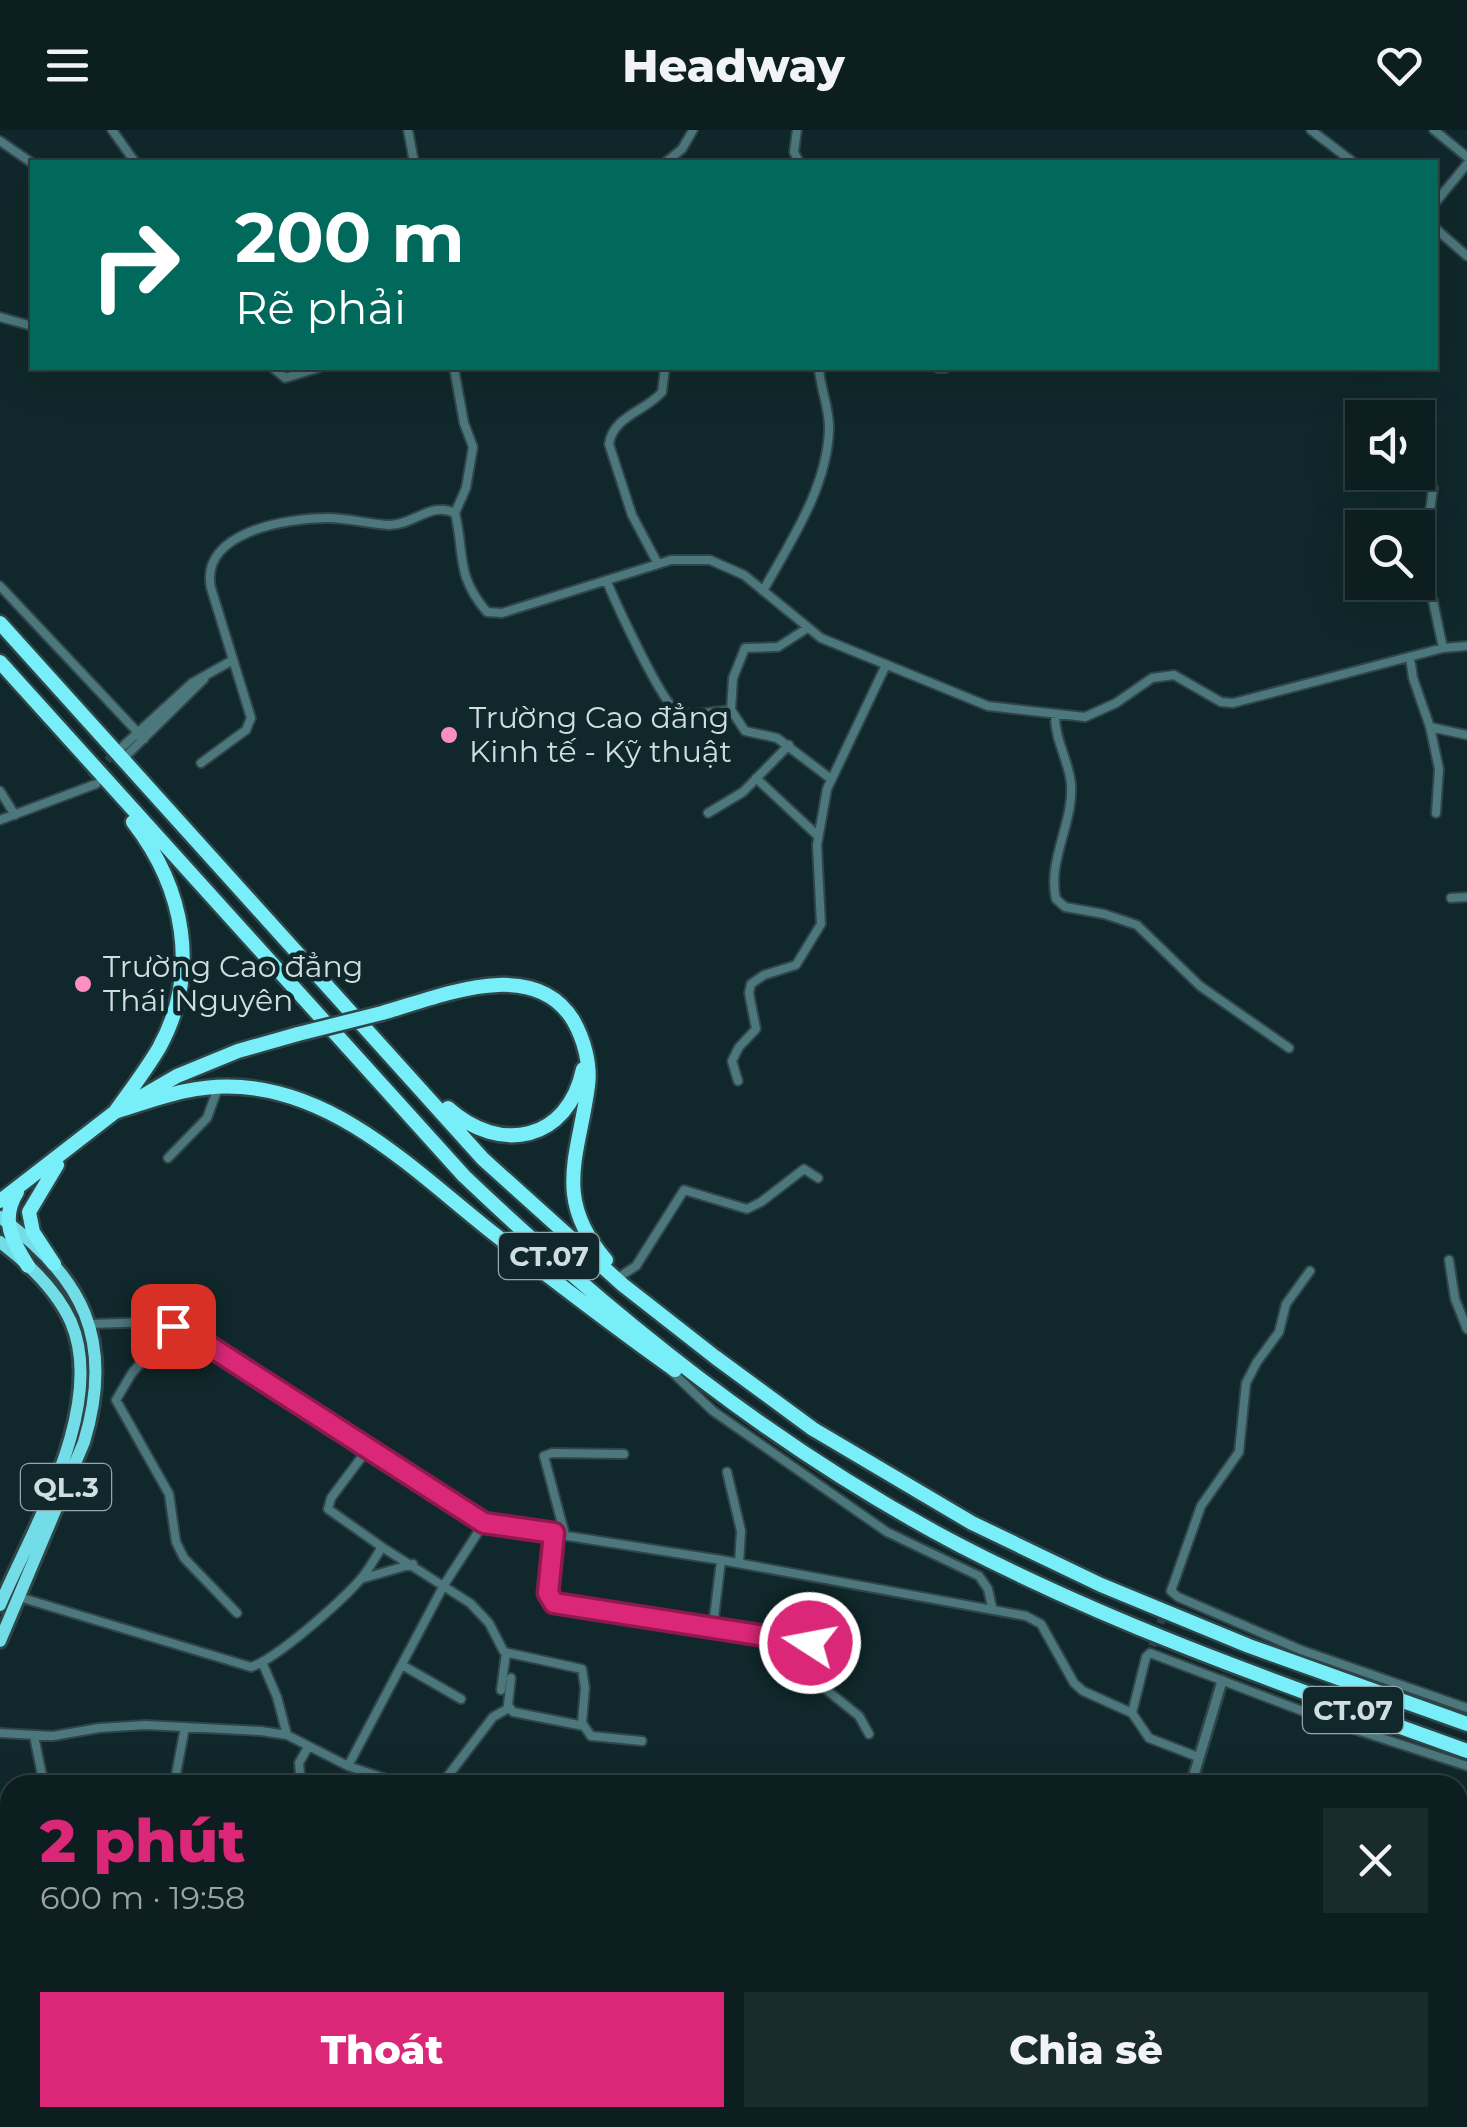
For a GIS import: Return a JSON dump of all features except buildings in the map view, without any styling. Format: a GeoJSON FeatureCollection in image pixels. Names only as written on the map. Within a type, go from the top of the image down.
{"type":"FeatureCollection","features":[{"type":"Feature","properties":{"kind":"highway","name":"CT.07"},"geometry":{"type":"LineString","coordinates":[[0,623],[483,1158],[622,1285],[715,1357],[813,1429],[1004,1538],[1101,1585],[1249,1646],[1467,1724]]}},
{"type":"Feature","properties":{"kind":"highway","name":"CT.07"},"geometry":{"type":"LineString","coordinates":[[0,663],[464,1176],[610,1308],[797,1449],[959,1545],[1088,1608],[1240,1670],[1467,1751]]}},
{"type":"Feature","properties":{"kind":"highway"},"geometry":{"type":"LineString","coordinates":[[0,663],[51,730],[153,848],[181,918],[182,979],[169,1028],[115,1112]]}},
{"type":"Feature","properties":{"kind":"highway"},"geometry":{"type":"LineString","coordinates":[[250,901],[336,985],[442,1102],[481,1131],[504,1136],[528,1134],[548,1126],[573,1098],[586,1054]]}},
{"type":"Feature","properties":{"kind":"highway"},"geometry":{"type":"LineString","coordinates":[[0,1201],[115,1112],[177,1076],[238,1051],[298,1034],[481,986],[514,984],[542,992],[566,1009],[579,1031],[589,1082],[574,1148],[572,1181],[580,1219],[594,1246],[622,1275],[684,1324],[715,1357]]}},
{"type":"Feature","properties":{"kind":"highway"},"geometry":{"type":"LineString","coordinates":[[115,1112],[186,1089],[241,1087],[308,1101],[359,1129],[652,1354],[797,1449]]}},
{"type":"Feature","properties":{"kind":"highway"},"geometry":{"type":"LineString","coordinates":[[54,1264],[30,1222],[30,1212],[64,1154]]}},
{"type":"Feature","properties":{"kind":"highway"},"geometry":{"type":"LineString","coordinates":[[2,1220],[24,1184]]}},
{"type":"Feature","properties":{"kind":"highway"},"geometry":{"type":"LineString","coordinates":[[2,1220],[38,1194]]}},
{"type":"Feature","properties":{"kind":"highway"},"geometry":{"type":"LineString","coordinates":[[2,1220],[28,1266]]}},
{"type":"Feature","properties":{"kind":"highway","name":"QL.3"},"geometry":{"type":"LineString","coordinates":[[2,1220],[54,1264],[79,1296],[90,1324],[95,1381],[88,1427],[6,1596]]}},
{"type":"Feature","properties":{"kind":"highway","name":"QL.3"},"geometry":{"type":"LineString","coordinates":[[0,1242],[54,1295],[74,1331],[80,1383],[74,1434],[6,1596],[0,1641]]}},
{"type":"Feature","properties":{"kind":"highway"},"geometry":{"type":"LineString","coordinates":[[74,1331],[90,1324]]}},
{"type":"Feature","properties":{"kind":"street"},"geometry":{"type":"LineString","coordinates":[[112,130],[133,160]]}},
{"type":"Feature","properties":{"kind":"street"},"geometry":{"type":"LineString","coordinates":[[408,130],[414,160]]}},
{"type":"Feature","properties":{"kind":"street"},"geometry":{"type":"LineString","coordinates":[[668,160],[682,149],[693,130]]}},
{"type":"Feature","properties":{"kind":"street"},"geometry":{"type":"LineString","coordinates":[[796,130],[794,152],[798,160]]}},
{"type":"Feature","properties":{"kind":"street"},"geometry":{"type":"LineString","coordinates":[[1311,130],[1349,160]]}},
{"type":"Feature","properties":{"kind":"street"},"geometry":{"type":"LineString","coordinates":[[1434,130],[1467,161],[1438,198]]}},
{"type":"Feature","properties":{"kind":"street"},"geometry":{"type":"LineString","coordinates":[[0,141],[30,162]]}},
{"type":"Feature","properties":{"kind":"street"},"geometry":{"type":"LineString","coordinates":[[1438,231],[1467,256]]}},
{"type":"Feature","properties":{"kind":"street"},"geometry":{"type":"LineString","coordinates":[[0,317],[30,325]]}},
{"type":"Feature","properties":{"kind":"street"},"geometry":{"type":"LineString","coordinates":[[275,370],[284,378],[294,378],[313,370]]}},
{"type":"Feature","properties":{"kind":"street"},"geometry":{"type":"LineString","coordinates":[[454,370],[473,448],[466,488],[455,512],[460,563],[487,612],[502,613],[671,560],[710,560],[744,575],[806,629],[844,650],[988,706],[1055,716],[1085,717],[1100,712],[1141,683],[1164,675],[1183,677],[1213,698],[1233,702],[1443,648],[1467,646]]}},
{"type":"Feature","properties":{"kind":"street"},"geometry":{"type":"LineString","coordinates":[[658,564],[632,516],[610,444],[611,432],[620,422],[662,392],[666,370]]}},
{"type":"Feature","properties":{"kind":"street"},"geometry":{"type":"LineString","coordinates":[[763,591],[804,515],[826,453],[829,411],[819,370]]}},
{"type":"Feature","properties":{"kind":"street"},"geometry":{"type":"LineString","coordinates":[[201,763],[246,730],[251,718],[209,578],[212,560],[220,548],[242,536],[300,519],[391,525],[408,523],[444,508],[455,512]]}},
{"type":"Feature","properties":{"kind":"street"},"geometry":{"type":"LineString","coordinates":[[606,582],[668,704],[684,713],[732,710]]}},
{"type":"Feature","properties":{"kind":"street"},"geometry":{"type":"LineString","coordinates":[[0,586],[140,736]]}},
{"type":"Feature","properties":{"kind":"street"},"geometry":{"type":"LineString","coordinates":[[1433,600],[1443,648]]}},
{"type":"Feature","properties":{"kind":"street"},"geometry":{"type":"LineString","coordinates":[[806,629],[778,648],[745,648],[733,678],[732,710],[746,731],[777,738],[830,779]]}},
{"type":"Feature","properties":{"kind":"street"},"geometry":{"type":"LineString","coordinates":[[1410,657],[1438,769],[1436,813]]}},
{"type":"Feature","properties":{"kind":"street"},"geometry":{"type":"LineString","coordinates":[[124,752],[192,683],[231,661]]}},
{"type":"Feature","properties":{"kind":"street"},"geometry":{"type":"LineString","coordinates":[[738,1081],[732,1060],[756,1029],[751,984],[764,974],[796,965],[821,924],[818,836],[830,779],[886,665]]}},
{"type":"Feature","properties":{"kind":"street"},"geometry":{"type":"LineString","coordinates":[[1055,716],[1059,750],[1071,786],[1054,880],[1056,899],[1065,907],[1104,914],[1137,926],[1200,986],[1289,1048]]}},
{"type":"Feature","properties":{"kind":"street"},"geometry":{"type":"LineString","coordinates":[[1430,727],[1467,735]]}},
{"type":"Feature","properties":{"kind":"street"},"geometry":{"type":"LineString","coordinates":[[708,813],[724,805],[789,745]]}},
{"type":"Feature","properties":{"kind":"street"},"geometry":{"type":"LineString","coordinates":[[756,778],[818,836]]}},
{"type":"Feature","properties":{"kind":"street"},"geometry":{"type":"LineString","coordinates":[[0,820],[80,790],[93,780]]}},
{"type":"Feature","properties":{"kind":"street"},"geometry":{"type":"LineString","coordinates":[[0,791],[15,814]]}},
{"type":"Feature","properties":{"kind":"street"},"geometry":{"type":"LineString","coordinates":[[1451,898],[1467,898]]}},
{"type":"Feature","properties":{"kind":"street"},"geometry":{"type":"LineString","coordinates":[[168,1158],[207,1118],[218,1088]]}},
{"type":"Feature","properties":{"kind":"street"},"geometry":{"type":"LineString","coordinates":[[622,1275],[636,1266],[684,1190],[746,1209],[804,1169],[818,1178]]}},
{"type":"Feature","properties":{"kind":"street"},"geometry":{"type":"LineString","coordinates":[[1450,1260],[1454,1299],[1467,1328]]}},
{"type":"Feature","properties":{"kind":"street"},"geometry":{"type":"LineString","coordinates":[[1310,1271],[1286,1304],[1279,1332],[1246,1384],[1239,1452],[1201,1506],[1171,1584],[1170,1598],[1301,1650],[1467,1708]]}},
{"type":"Feature","properties":{"kind":"street"},"geometry":{"type":"LineString","coordinates":[[90,1324],[121,1321],[173,1326],[484,1523],[1014,1611],[1038,1622],[1074,1683],[1093,1698],[1132,1713],[1150,1738],[1198,1758]]}},
{"type":"Feature","properties":{"kind":"street"},"geometry":{"type":"LineString","coordinates":[[173,1326],[132,1373],[116,1400],[169,1494],[176,1542],[184,1558],[236,1613]]}},
{"type":"Feature","properties":{"kind":"street"},"geometry":{"type":"LineString","coordinates":[[652,1354],[722,1417],[877,1526],[979,1576],[988,1589],[992,1607]]}},
{"type":"Feature","properties":{"kind":"street"},"geometry":{"type":"LineString","coordinates":[[367,1450],[331,1498],[328,1509],[444,1585],[488,1620],[506,1653],[501,1690]]}},
{"type":"Feature","properties":{"kind":"street"},"geometry":{"type":"LineString","coordinates":[[565,1535],[544,1456],[624,1454]]}},
{"type":"Feature","properties":{"kind":"street"},"geometry":{"type":"LineString","coordinates":[[726,1472],[741,1530],[739,1563]]}},
{"type":"Feature","properties":{"kind":"street"},"geometry":{"type":"LineString","coordinates":[[348,1766],[444,1585],[484,1523]]}},
{"type":"Feature","properties":{"kind":"street"},"geometry":{"type":"LineString","coordinates":[[554,1533],[548,1593],[552,1602],[808,1642],[818,1683],[859,1716],[868,1734]]}},
{"type":"Feature","properties":{"kind":"street"},"geometry":{"type":"LineString","coordinates":[[6,1596],[251,1666],[262,1662],[362,1578],[382,1547]]}},
{"type":"Feature","properties":{"kind":"street"},"geometry":{"type":"LineString","coordinates":[[713,1626],[721,1560]]}},
{"type":"Feature","properties":{"kind":"street"},"geometry":{"type":"LineString","coordinates":[[362,1578],[413,1564]]}},
{"type":"Feature","properties":{"kind":"street"},"geometry":{"type":"LineString","coordinates":[[1132,1713],[1151,1650],[1326,1720],[1467,1766]]}},
{"type":"Feature","properties":{"kind":"street"},"geometry":{"type":"LineString","coordinates":[[506,1653],[582,1669],[586,1688],[584,1726]]}},
{"type":"Feature","properties":{"kind":"street"},"geometry":{"type":"LineString","coordinates":[[262,1662],[277,1697],[286,1735]]}},
{"type":"Feature","properties":{"kind":"street"},"geometry":{"type":"LineString","coordinates":[[402,1665],[461,1699]]}},
{"type":"Feature","properties":{"kind":"street"},"geometry":{"type":"LineString","coordinates":[[509,1708],[511,1678]]}},
{"type":"Feature","properties":{"kind":"street"},"geometry":{"type":"LineString","coordinates":[[1194,1775],[1222,1680]]}},
{"type":"Feature","properties":{"kind":"street"},"geometry":{"type":"LineString","coordinates":[[509,1708],[516,1714],[584,1726],[593,1736],[642,1742]]}},
{"type":"Feature","properties":{"kind":"street"},"geometry":{"type":"LineString","coordinates":[[448,1775],[492,1717],[509,1708]]}},
{"type":"Feature","properties":{"kind":"street"},"geometry":{"type":"LineString","coordinates":[[176,1775],[185,1726]]}},
{"type":"Feature","properties":{"kind":"street"},"geometry":{"type":"LineString","coordinates":[[0,1733],[34,1736],[99,1728],[231,1728],[286,1735],[375,1775]]}},
{"type":"Feature","properties":{"kind":"street"},"geometry":{"type":"LineString","coordinates":[[34,1736],[42,1775]]}},
{"type":"Feature","properties":{"kind":"street"},"geometry":{"type":"LineString","coordinates":[[301,1775],[300,1763],[308,1746]]}},
{"type":"Feature","properties":{"kind":"tunnel"},"geometry":{"type":"LineString","coordinates":[[90,777],[117,751]]}},
{"type":"Feature","properties":{"kind":"tunnel"},"geometry":{"type":"LineString","coordinates":[[1152,1646],[1168,1602]]}},
{"type":"Feature","properties":{"kind":"place","name":"Trường Cao đẳng Kinh tế - Kỹ thuật"},"geometry":{"type":"Point","coordinates":[449,735]}},
{"type":"Feature","properties":{"kind":"place","name":"Trường Cao đẳng Thái Nguyên"},"geometry":{"type":"Point","coordinates":[83,984]}},
{"type":"Feature","properties":{"kind":"route"},"geometry":{"type":"LineString","coordinates":[[173,1326],[484,1523],[554,1533],[548,1593],[554,1603],[810,1643]]}}]}
